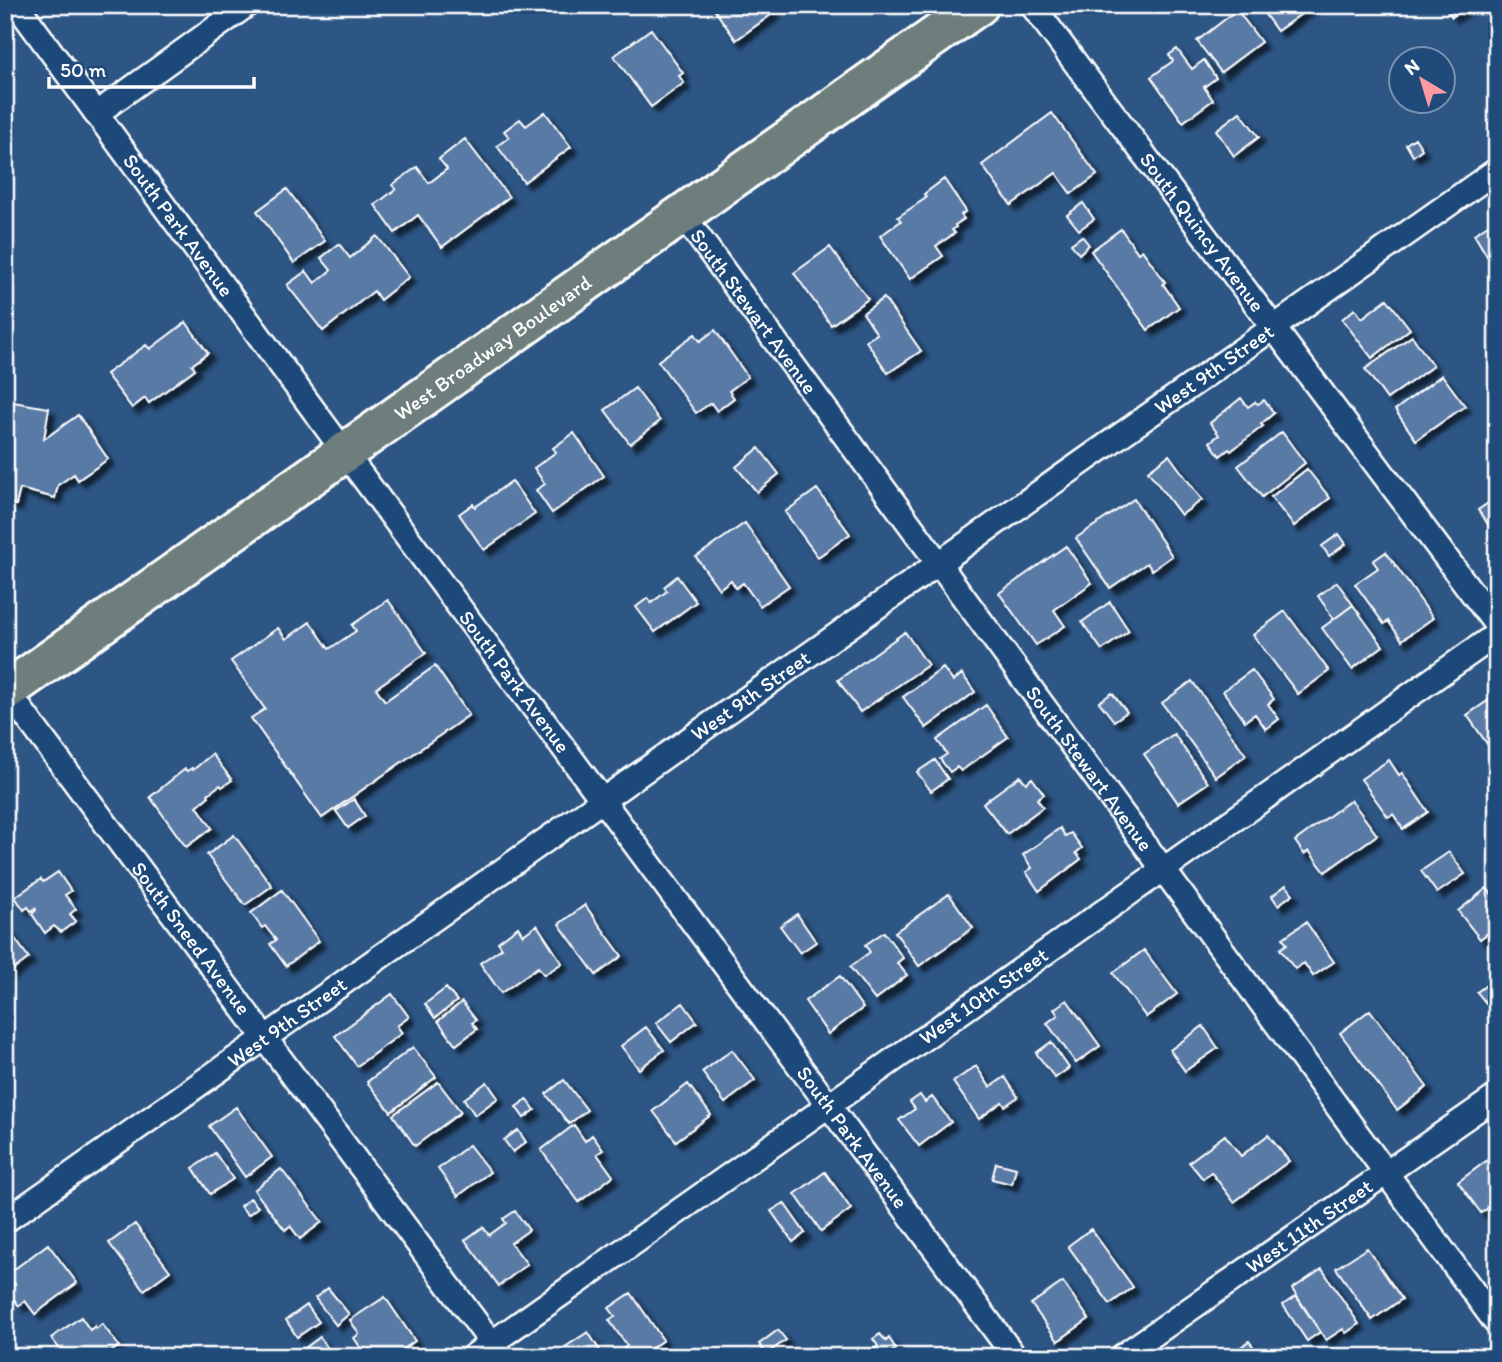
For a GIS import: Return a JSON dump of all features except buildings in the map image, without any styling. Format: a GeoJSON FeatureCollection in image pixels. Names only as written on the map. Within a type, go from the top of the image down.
{"type":"FeatureCollection","features":[{"type":"Feature","properties":{"kind":"highway","name":"West Broadway Boulevard"},"geometry":{"type":"LineString","coordinates":[[6,690],[979,5]]}},
{"type":"Feature","properties":{"kind":"street","name":"South Park Avenue"},"geometry":{"type":"LineString","coordinates":[[17,5],[345,453],[1015,1357]]}},
{"type":"Feature","properties":{"kind":"street"},"geometry":{"type":"LineString","coordinates":[[96,114],[247,5]]}},
{"type":"Feature","properties":{"kind":"street","name":"South Quincy Avenue"},"geometry":{"type":"LineString","coordinates":[[1032,5],[1497,626]]}},
{"type":"Feature","properties":{"kind":"street","name":"West 9th Street"},"geometry":{"type":"LineString","coordinates":[[5,1221],[1497,170]]}},
{"type":"Feature","properties":{"kind":"street","name":"South Stewart Avenue"},"geometry":{"type":"LineString","coordinates":[[682,214],[1497,1324]]}},
{"type":"Feature","properties":{"kind":"street","name":"West 10th Street"},"geometry":{"type":"LineString","coordinates":[[472,1357],[496,1350],[829,1105],[1497,634]]}},
{"type":"Feature","properties":{"kind":"street","name":"South Sneed Avenue"},"geometry":{"type":"LineString","coordinates":[[6,690],[496,1350]]}},
{"type":"Feature","properties":{"kind":"street","name":"West 11th Street"},"geometry":{"type":"LineString","coordinates":[[1121,1357],[1497,1096]]}}]}
